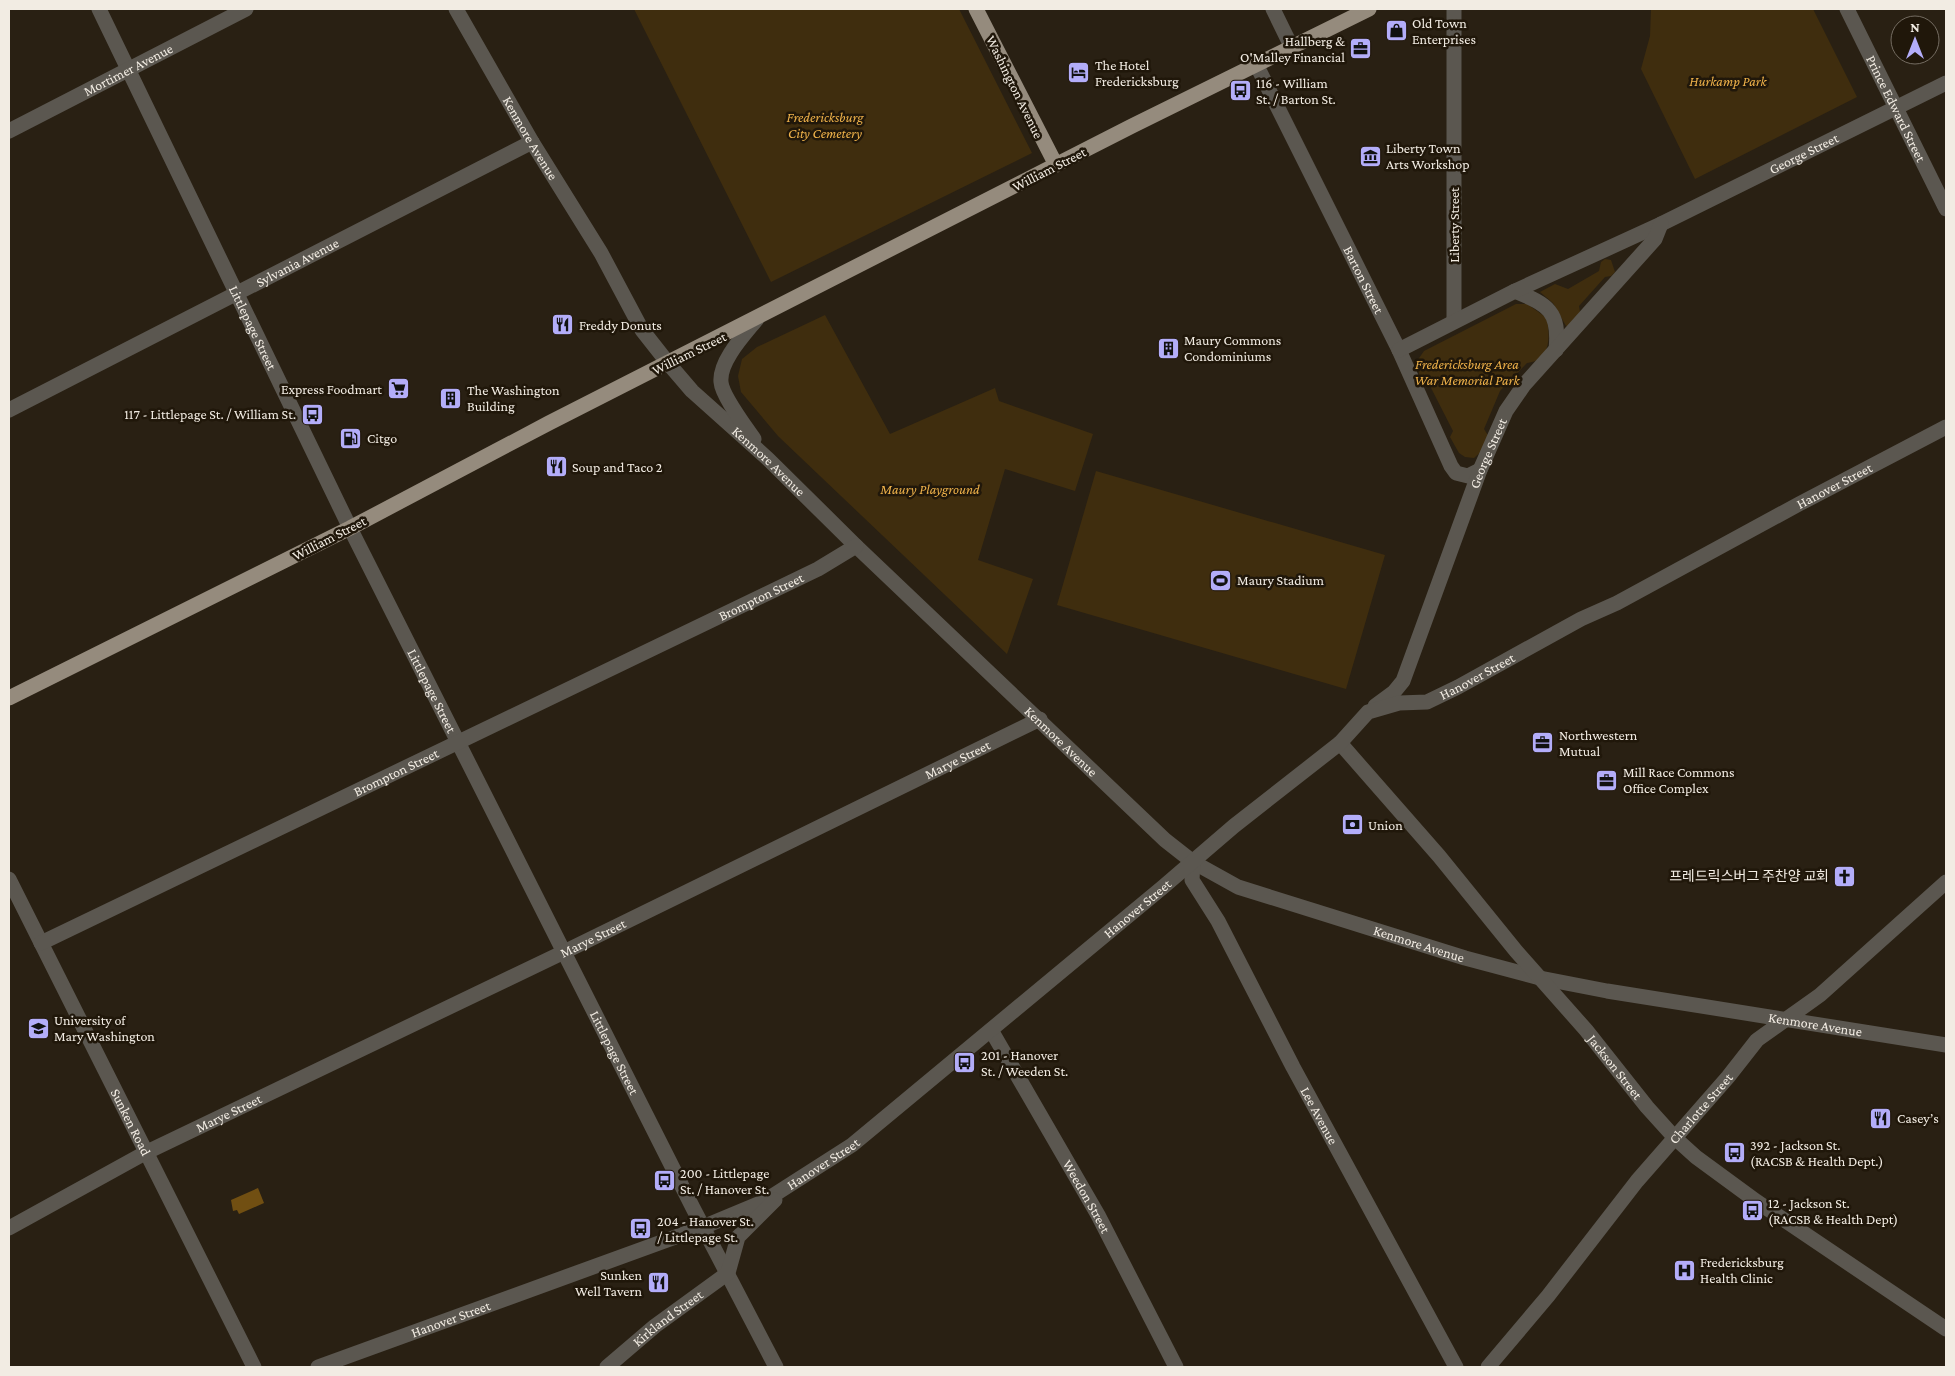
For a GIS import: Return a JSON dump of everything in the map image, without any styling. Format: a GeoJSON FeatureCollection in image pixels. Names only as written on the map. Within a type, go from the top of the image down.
{"type":"FeatureCollection","features":[{"type":"Feature","properties":{"kind":"main road","name":"Washington Avenue"},"geometry":{"type":"LineString","coordinates":[[976,9],[1056,165]]}},
{"type":"Feature","properties":{"kind":"main road","name":"William Street"},"geometry":{"type":"LineString","coordinates":[[9,698],[350,528],[413,493],[1056,165],[1369,9]]}},
{"type":"Feature","properties":{"kind":"street","name":"Littlepage Street"},"geometry":{"type":"LineString","coordinates":[[99,9],[184,181],[236,295],[350,528],[703,1227],[776,1367]]}},
{"type":"Feature","properties":{"kind":"street","name":"Mortimer Avenue"},"geometry":{"type":"LineString","coordinates":[[9,131],[246,9]]}},
{"type":"Feature","properties":{"kind":"street","name":"Kenmore Avenue"},"geometry":{"type":"LineString","coordinates":[[456,9],[532,142],[601,253],[642,330],[668,364],[692,391],[768,459],[856,546],[1165,840],[1193,862],[1238,888],[1465,958],[1540,978],[1607,991],[1946,1045]]}},
{"type":"Feature","properties":{"kind":"street"},"geometry":{"type":"LineString","coordinates":[[1273,9],[1292,48]]}},
{"type":"Feature","properties":{"kind":"street","name":"Liberty Street"},"geometry":{"type":"LineString","coordinates":[[1454,9],[1454,321]]}},
{"type":"Feature","properties":{"kind":"street","name":"Prince Edward Street"},"geometry":{"type":"LineString","coordinates":[[1847,9],[1946,209]]}},
{"type":"Feature","properties":{"kind":"street","name":"Barton Street"},"geometry":{"type":"LineString","coordinates":[[1257,66],[1398,350],[1451,466],[1456,473],[1468,476],[1480,470]]}},
{"type":"Feature","properties":{"kind":"street","name":"George Street"},"geometry":{"type":"LineString","coordinates":[[1398,350],[1515,291],[1661,224],[1946,82]]}},
{"type":"Feature","properties":{"kind":"street","name":"Sylvania Avenue"},"geometry":{"type":"LineString","coordinates":[[9,410],[532,142]]}},
{"type":"Feature","properties":{"kind":"street","name":"George Street"},"geometry":{"type":"LineString","coordinates":[[1368,712],[1394,692],[1403,681],[1480,470],[1506,411],[1524,385],[1655,239],[1661,224]]}},
{"type":"Feature","properties":{"kind":"street"},"geometry":{"type":"LineString","coordinates":[[1515,291],[1539,302],[1551,312],[1558,334],[1556,350]]}},
{"type":"Feature","properties":{"kind":"street"},"geometry":{"type":"LineString","coordinates":[[757,319],[726,362],[721,382],[733,407],[768,459]]}},
{"type":"Feature","properties":{"kind":"street","name":"Hanover Street"},"geometry":{"type":"LineString","coordinates":[[318,1367],[703,1227],[763,1202],[852,1145],[1234,826],[1340,743],[1368,712],[1399,703],[1427,702],[1458,687],[1798,504],[1946,428]]}},
{"type":"Feature","properties":{"kind":"street","name":"Brompton Street"},"geometry":{"type":"LineString","coordinates":[[41,943],[818,568],[856,546]]}},
{"type":"Feature","properties":{"kind":"street","name":"Marye Street"},"geometry":{"type":"LineString","coordinates":[[9,1228],[145,1153],[564,952],[1040,719]]}},
{"type":"Feature","properties":{"kind":"street","name":"Jackson Street"},"geometry":{"type":"LineString","coordinates":[[1340,743],[1433,849],[1516,951],[1586,1030],[1647,1107],[1676,1138],[1696,1157],[1756,1201],[1946,1329]]}},
{"type":"Feature","properties":{"kind":"street","name":"Lee Avenue"},"geometry":{"type":"LineString","coordinates":[[1193,862],[1192,880],[1218,921],[1293,1067],[1456,1367]]}},
{"type":"Feature","properties":{"kind":"street","name":"Sunken Road"},"geometry":{"type":"LineString","coordinates":[[9,879],[254,1367]]}},
{"type":"Feature","properties":{"kind":"street","name":"Charlotte Street"},"geometry":{"type":"LineString","coordinates":[[1488,1367],[1548,1296],[1638,1181],[1728,1077],[1757,1040],[1784,1020],[1799,1012],[1820,995],[1946,882]]}},
{"type":"Feature","properties":{"kind":"street","name":"Weedon Street"},"geometry":{"type":"LineString","coordinates":[[991,1030],[1098,1215],[1174,1367]]}},
{"type":"Feature","properties":{"kind":"street"},"geometry":{"type":"LineString","coordinates":[[728,1273],[738,1237],[792,1184]]}},
{"type":"Feature","properties":{"kind":"street","name":"Kirkland Street"},"geometry":{"type":"LineString","coordinates":[[607,1367],[655,1326],[728,1273]]}},
{"type":"Feature","properties":{"kind":"green space","name":"Fredericksburg City Cemetery"},"geometry":{"type":"Polygon","coordinates":[[[634,9],[959,9],[1032,153],[771,282],[634,9]]]}},
{"type":"Feature","properties":{"kind":"green space","name":"Hurkamp Park"},"geometry":{"type":"Polygon","coordinates":[[[1651,9],[1813,9],[1857,97],[1695,179],[1641,69],[1650,36],[1651,9]]]}},
{"type":"Feature","properties":{"kind":"green space"},"geometry":{"type":"Polygon","coordinates":[[[1605,259],[1611,260],[1615,272],[1611,276],[1605,277],[1579,306],[1580,312],[1570,325],[1566,326],[1553,303],[1540,292],[1555,284],[1568,289],[1599,271],[1601,262],[1605,259]]]}},
{"type":"Feature","properties":{"kind":"green space","name":"Fredericksburg Area War Memorial Park"},"geometry":{"type":"Polygon","coordinates":[[[1516,304],[1527,304],[1547,318],[1549,333],[1545,352],[1535,361],[1527,363],[1500,391],[1484,429],[1489,437],[1484,449],[1474,458],[1465,457],[1459,453],[1450,437],[1453,431],[1428,382],[1420,379],[1417,361],[1424,351],[1516,304]]]}},
{"type":"Feature","properties":{"kind":"green space","name":"Maury Playground"},"geometry":{"type":"Polygon","coordinates":[[[825,315],[890,434],[995,388],[999,401],[1093,434],[1075,491],[1005,469],[978,560],[1033,579],[1007,654],[778,436],[741,392],[738,376],[742,359],[757,347],[825,315]]]}},
{"type":"Feature","properties":{"kind":"green space","name":"Maury Stadium"},"geometry":{"type":"Polygon","coordinates":[[[1096,471],[1385,555],[1346,689],[1057,605],[1096,471]]]}},
{"type":"Feature","properties":{"kind":"shaded area"},"geometry":{"type":"Polygon","coordinates":[[[258,1188],[264,1203],[239,1214],[237,1210],[233,1211],[231,1200],[258,1188]]]}},
{"type":"Feature","properties":{"kind":"place","name":"Old Town Enterprises"},"geometry":{"type":"Point","coordinates":[1396,31]}},
{"type":"Feature","properties":{"kind":"place","name":"Hallberg & O'Malley Financial"},"geometry":{"type":"Point","coordinates":[1361,49]}},
{"type":"Feature","properties":{"kind":"place","name":"The Hotel Fredericksburg"},"geometry":{"type":"Point","coordinates":[1079,73]}},
{"type":"Feature","properties":{"kind":"place","name":"116 - William St. / Barton St."},"geometry":{"type":"Point","coordinates":[1240,91]}},
{"type":"Feature","properties":{"kind":"place","name":"Liberty Town Arts Workshop"},"geometry":{"type":"Point","coordinates":[1370,156]}},
{"type":"Feature","properties":{"kind":"place","name":"Freddy Donuts"},"geometry":{"type":"Point","coordinates":[563,325]}},
{"type":"Feature","properties":{"kind":"place","name":"Maury Commons Condominiums"},"geometry":{"type":"Point","coordinates":[1168,348]}},
{"type":"Feature","properties":{"kind":"place","name":"Express Foodmart"},"geometry":{"type":"Point","coordinates":[398,389]}},
{"type":"Feature","properties":{"kind":"place","name":"The Washington Building"},"geometry":{"type":"Point","coordinates":[451,398]}},
{"type":"Feature","properties":{"kind":"place","name":"117 - Littlepage St. / William St."},"geometry":{"type":"Point","coordinates":[312,414]}},
{"type":"Feature","properties":{"kind":"place","name":"Citgo"},"geometry":{"type":"Point","coordinates":[351,438]}},
{"type":"Feature","properties":{"kind":"place","name":"Soup and Taco 2"},"geometry":{"type":"Point","coordinates":[556,467]}},
{"type":"Feature","properties":{"kind":"place","name":"Maury Stadium"},"geometry":{"type":"Point","coordinates":[1221,580]}},
{"type":"Feature","properties":{"kind":"place","name":"Northwestern Mutual"},"geometry":{"type":"Point","coordinates":[1543,743]}},
{"type":"Feature","properties":{"kind":"place","name":"Mill Race Commons Office Complex"},"geometry":{"type":"Point","coordinates":[1607,780]}},
{"type":"Feature","properties":{"kind":"place","name":"Union"},"geometry":{"type":"Point","coordinates":[1352,825]}},
{"type":"Feature","properties":{"kind":"place","name":"프레드릭스버그 주찬양 교회"},"geometry":{"type":"Point","coordinates":[1845,876]}},
{"type":"Feature","properties":{"kind":"place","name":"University of Mary Washington"},"geometry":{"type":"Point","coordinates":[38,1028]}},
{"type":"Feature","properties":{"kind":"place","name":"201 - Hanover St. / Weeden St."},"geometry":{"type":"Point","coordinates":[965,1063]}},
{"type":"Feature","properties":{"kind":"place","name":"Casey’s"},"geometry":{"type":"Point","coordinates":[1881,1118]}},
{"type":"Feature","properties":{"kind":"place","name":"392 - Jackson St. (RACSB & Health Dept.)"},"geometry":{"type":"Point","coordinates":[1734,1153]}},
{"type":"Feature","properties":{"kind":"place","name":"200 - Littlepage St. / Hanover St."},"geometry":{"type":"Point","coordinates":[664,1181]}},
{"type":"Feature","properties":{"kind":"place","name":"12 - Jackson St. (RACSB & Health Dept)"},"geometry":{"type":"Point","coordinates":[1752,1211]}},
{"type":"Feature","properties":{"kind":"place","name":"204 - Hanover St. / Littlepage St."},"geometry":{"type":"Point","coordinates":[641,1229]}},
{"type":"Feature","properties":{"kind":"place","name":"Fredericksburg Health Clinic"},"geometry":{"type":"Point","coordinates":[1684,1270]}},
{"type":"Feature","properties":{"kind":"place","name":"Sunken Well Tavern"},"geometry":{"type":"Point","coordinates":[658,1283]}}]}
